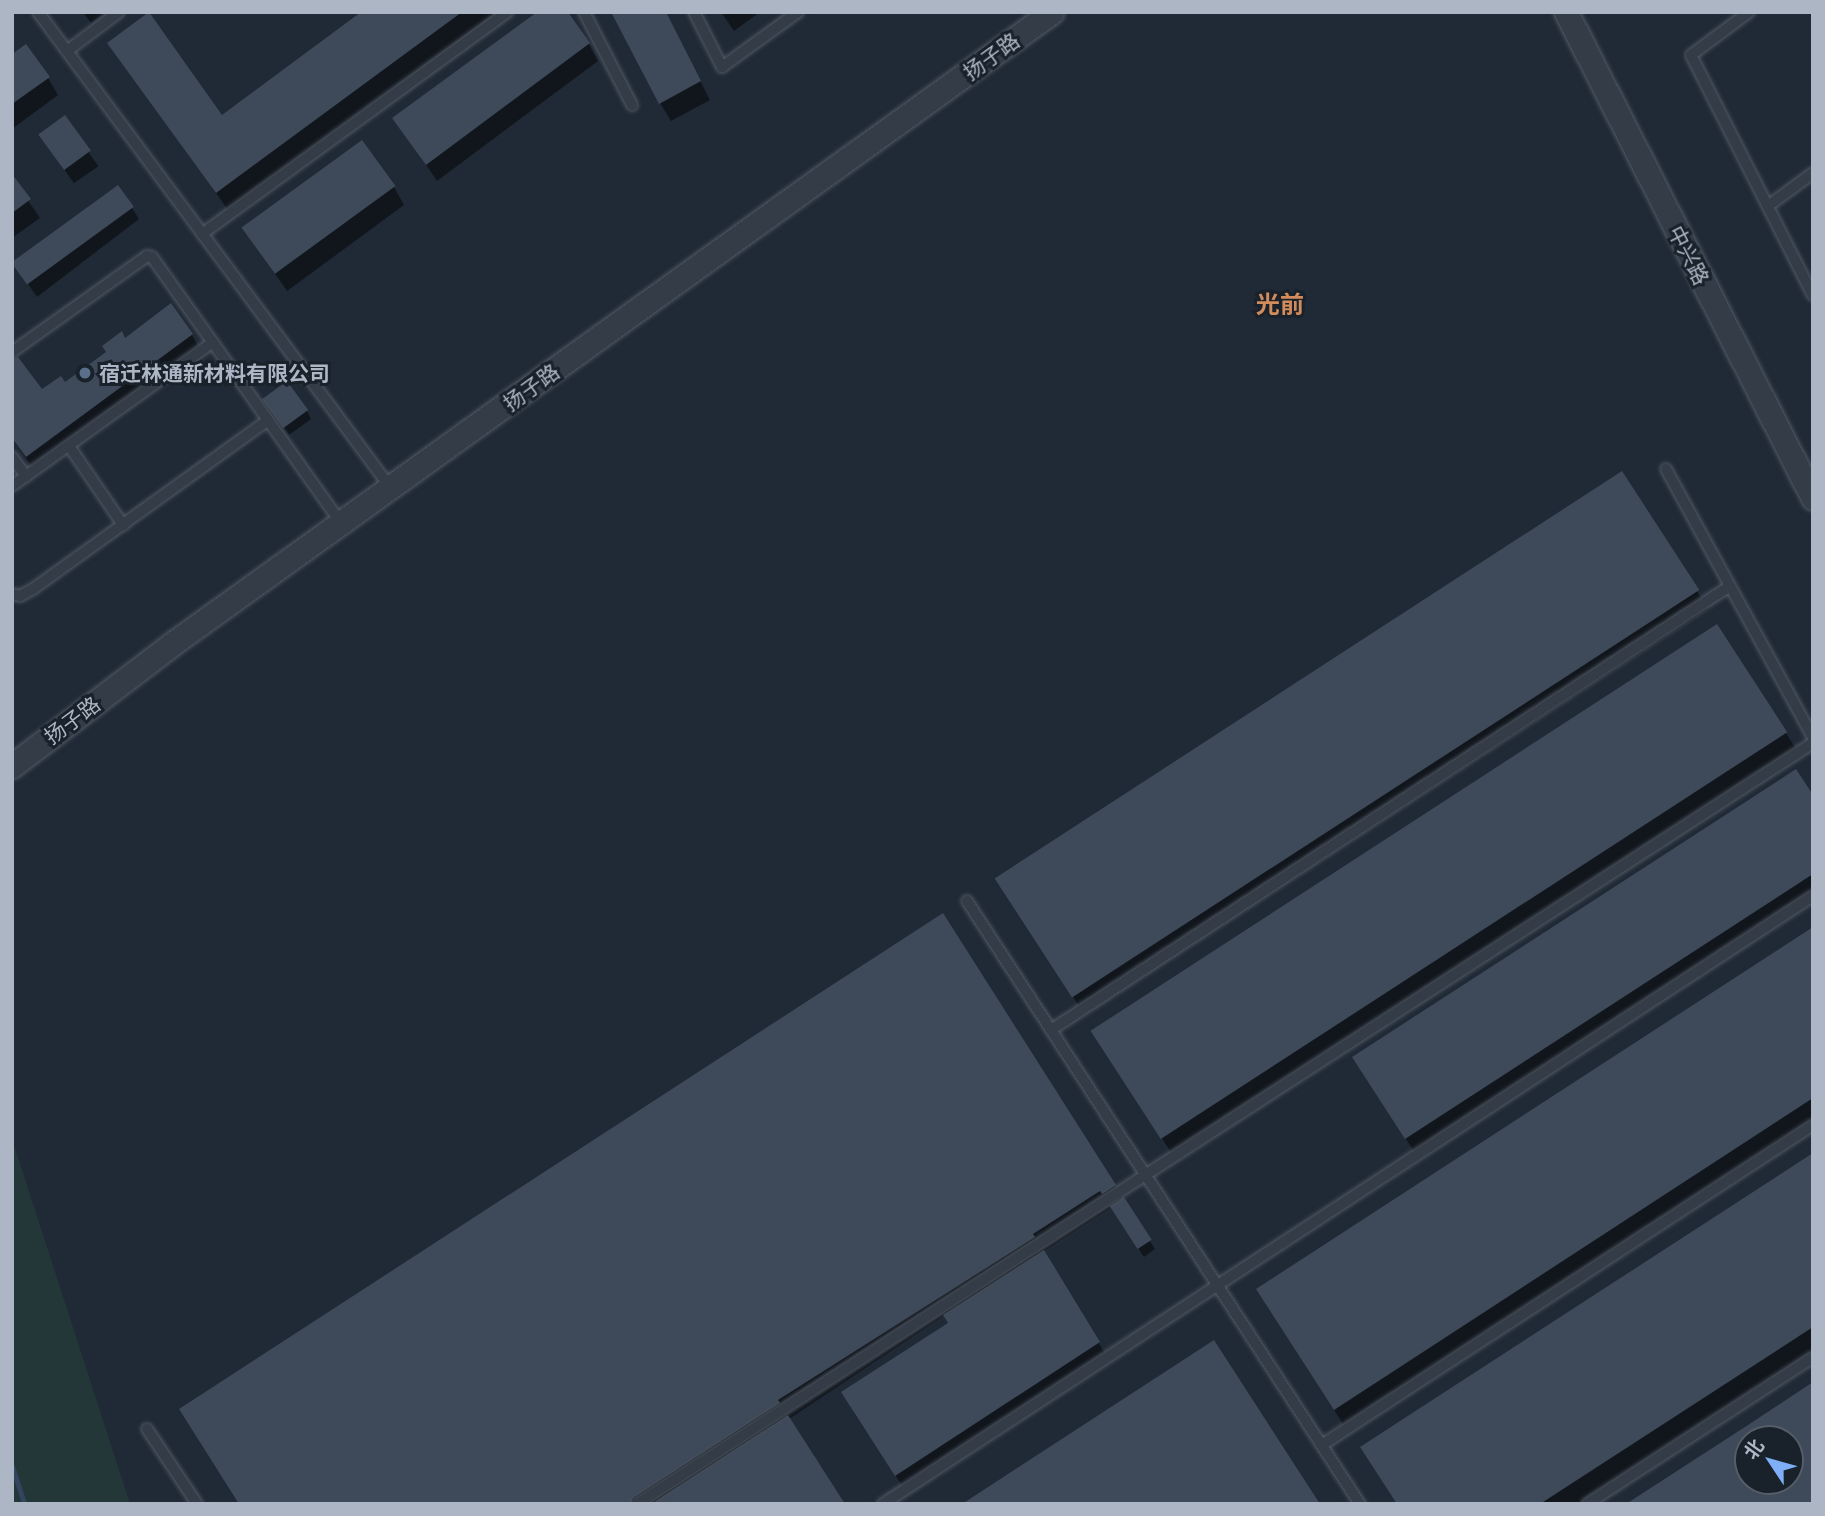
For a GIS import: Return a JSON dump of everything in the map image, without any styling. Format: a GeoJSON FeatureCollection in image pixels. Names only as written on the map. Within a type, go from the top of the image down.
{"type":"FeatureCollection","features":[{"type":"Feature","properties":{"kind":"street","name":"扬子路"},"geometry":{"type":"LineString","coordinates":[[12,766],[172,644],[1052,12]]}},
{"type":"Feature","properties":{"kind":"street","name":"中兴路"},"geometry":{"type":"LineString","coordinates":[[1566,12],[1813,498]]}},
{"type":"Feature","properties":{"kind":"lane"},"geometry":{"type":"LineString","coordinates":[[38,12],[390,488]]}},
{"type":"Feature","properties":{"kind":"lane"},"geometry":{"type":"LineString","coordinates":[[66,51],[118,12]]}},
{"type":"Feature","properties":{"kind":"lane"},"geometry":{"type":"LineString","coordinates":[[202,234],[508,12]]}},
{"type":"Feature","properties":{"kind":"lane"},"geometry":{"type":"LineString","coordinates":[[584,12],[632,105]]}},
{"type":"Feature","properties":{"kind":"lane"},"geometry":{"type":"LineString","coordinates":[[694,12],[722,67],[798,12]]}},
{"type":"Feature","properties":{"kind":"lane"},"geometry":{"type":"LineString","coordinates":[[1749,12],[1691,55],[1813,295]]}},
{"type":"Feature","properties":{"kind":"lane"},"geometry":{"type":"LineString","coordinates":[[1768,206],[1813,173]]}},
{"type":"Feature","properties":{"kind":"lane"},"geometry":{"type":"LineString","coordinates":[[12,352],[147,256],[156,261],[340,523]]}},
{"type":"Feature","properties":{"kind":"lane"},"geometry":{"type":"LineString","coordinates":[[12,486],[213,342]]}},
{"type":"Feature","properties":{"kind":"lane"},"geometry":{"type":"LineString","coordinates":[[12,594],[20,596],[33,589],[268,420]]}},
{"type":"Feature","properties":{"kind":"lane"},"geometry":{"type":"LineString","coordinates":[[69,446],[123,525]]}},
{"type":"Feature","properties":{"kind":"lane"},"geometry":{"type":"LineString","coordinates":[[12,457],[26,476]]}},
{"type":"Feature","properties":{"kind":"lane"},"geometry":{"type":"LineString","coordinates":[[637,1504],[1813,740],[1666,469]]}},
{"type":"Feature","properties":{"kind":"lane"},"geometry":{"type":"LineString","coordinates":[[1051,1030],[1730,586]]}},
{"type":"Feature","properties":{"kind":"lane"},"geometry":{"type":"LineString","coordinates":[[883,1504],[1813,897]]}},
{"type":"Feature","properties":{"kind":"lane"},"geometry":{"type":"LineString","coordinates":[[967,901],[1360,1504]]}},
{"type":"Feature","properties":{"kind":"lane"},"geometry":{"type":"LineString","coordinates":[[1322,1445],[1813,1125]]}},
{"type":"Feature","properties":{"kind":"lane"},"geometry":{"type":"LineString","coordinates":[[1587,1504],[1813,1357]]}},
{"type":"Feature","properties":{"kind":"lane"},"geometry":{"type":"LineString","coordinates":[[147,1429],[197,1504]]}},
{"type":"Feature","properties":{"kind":"green space"},"geometry":{"type":"Polygon","coordinates":[[[12,1139],[130,1504],[12,1504],[12,1139]]]}},
{"type":"Feature","properties":{"kind":"building"},"geometry":{"type":"Polygon","coordinates":[[[149,12],[222,115],[361,12],[462,12],[216,193],[107,43],[149,12]]]}},
{"type":"Feature","properties":{"kind":"building"},"geometry":{"type":"Polygon","coordinates":[[[537,12],[568,12],[590,43],[426,165],[392,118],[537,12]]]}},
{"type":"Feature","properties":{"kind":"building"},"geometry":{"type":"Polygon","coordinates":[[[611,12],[666,12],[701,81],[659,104],[611,12]]]}},
{"type":"Feature","properties":{"kind":"building"},"geometry":{"type":"Polygon","coordinates":[[[26,44],[50,77],[12,104],[12,54],[26,44]]]}},
{"type":"Feature","properties":{"kind":"building"},"geometry":{"type":"Polygon","coordinates":[[[65,115],[91,151],[64,170],[38,134],[65,115]]]}},
{"type":"Feature","properties":{"kind":"building"},"geometry":{"type":"Polygon","coordinates":[[[362,140],[396,186],[275,274],[241,228],[362,140]]]}},
{"type":"Feature","properties":{"kind":"building"},"geometry":{"type":"Polygon","coordinates":[[[12,174],[31,199],[12,213],[12,174]]]}},
{"type":"Feature","properties":{"kind":"building"},"geometry":{"type":"Polygon","coordinates":[[[118,185],[134,207],[27,284],[12,262],[118,185]]]}},
{"type":"Feature","properties":{"kind":"building"},"geometry":{"type":"Polygon","coordinates":[[[171,303],[193,334],[26,457],[12,438],[12,359],[18,357],[42,389],[61,376],[65,382],[106,352],[102,346],[122,331],[125,338],[171,303]]]}},
{"type":"Feature","properties":{"kind":"building"},"geometry":{"type":"Polygon","coordinates":[[[287,381],[308,410],[283,428],[262,399],[287,381]]]}},
{"type":"Feature","properties":{"kind":"building"},"geometry":{"type":"Polygon","coordinates":[[[1622,471],[1699,590],[1072,997],[995,878],[1622,471]]]}},
{"type":"Feature","properties":{"kind":"building"},"geometry":{"type":"Polygon","coordinates":[[[1717,624],[1787,732],[1161,1139],[1091,1031],[1717,624]]]}},
{"type":"Feature","properties":{"kind":"building"},"geometry":{"type":"Polygon","coordinates":[[[1796,769],[1813,795],[1813,874],[1405,1139],[1352,1057],[1796,769]]]}},
{"type":"Feature","properties":{"kind":"building"},"geometry":{"type":"Polygon","coordinates":[[[943,913],[1116,1185],[1102,1194],[1100,1191],[1033,1234],[1035,1237],[778,1400],[780,1403],[633,1498],[630,1504],[239,1504],[179,1409],[943,913]]]}},
{"type":"Feature","properties":{"kind":"building"},"geometry":{"type":"Polygon","coordinates":[[[1813,927],[1813,1098],[1334,1410],[1256,1289],[1813,927]]]}},
{"type":"Feature","properties":{"kind":"building"},"geometry":{"type":"Polygon","coordinates":[[[1813,1153],[1813,1327],[1540,1504],[1397,1504],[1360,1447],[1813,1153]]]}},
{"type":"Feature","properties":{"kind":"building"},"geometry":{"type":"Polygon","coordinates":[[[1124,1197],[1152,1240],[1138,1249],[1110,1206],[1124,1197]]]}},
{"type":"Feature","properties":{"kind":"building"},"geometry":{"type":"Polygon","coordinates":[[[1044,1250],[1100,1342],[895,1476],[841,1392],[948,1323],[943,1315],[1044,1250]]]}},
{"type":"Feature","properties":{"kind":"building"},"geometry":{"type":"Polygon","coordinates":[[[1214,1340],[1320,1504],[962,1504],[1214,1340]]]}},
{"type":"Feature","properties":{"kind":"building"},"geometry":{"type":"Polygon","coordinates":[[[1813,1382],[1813,1504],[1626,1504],[1734,1434],[1734,1495],[1804,1495],[1804,1425],[1747,1425],[1813,1382]]]}},
{"type":"Feature","properties":{"kind":"building"},"geometry":{"type":"Polygon","coordinates":[[[788,1415],[845,1504],[651,1504],[788,1415]]]}},
{"type":"Feature","properties":{"kind":"waterway"},"geometry":{"type":"LineString","coordinates":[[12,1466],[24,1504]]}},
{"type":"Feature","properties":{"kind":"place","name":"宿迁林通新材料有限公司"},"geometry":{"type":"Point","coordinates":[85,373]}},
{"type":"Feature","properties":{"kind":"district","name":"光前"},"geometry":{"type":"Point","coordinates":[1280,304]}}]}
